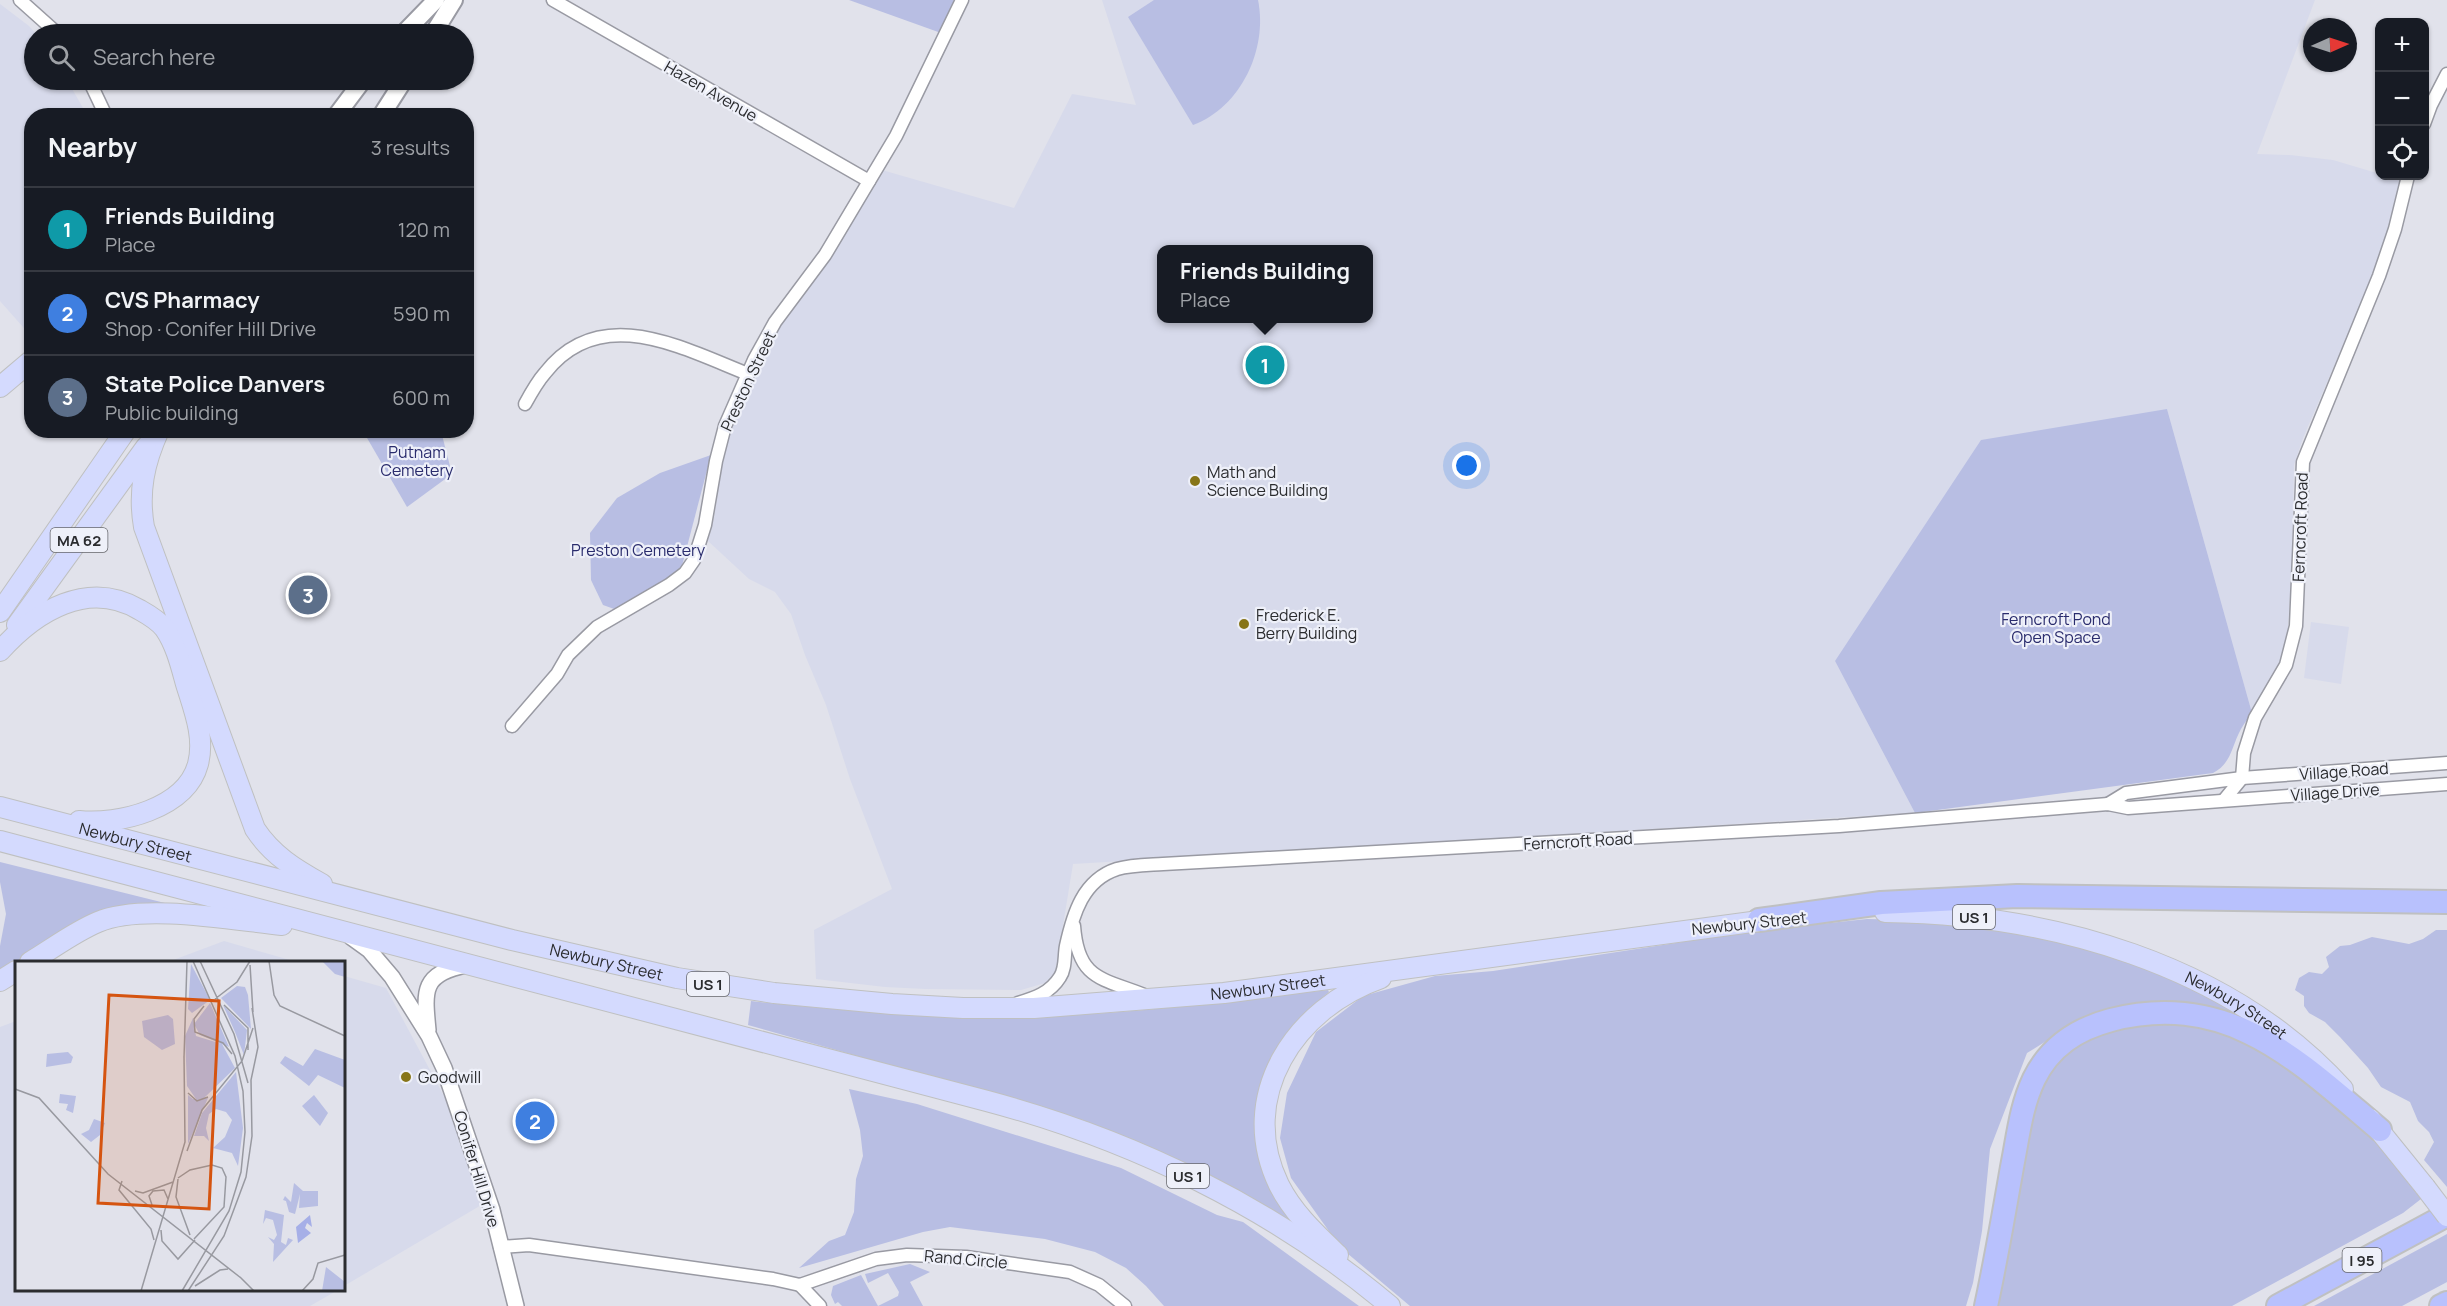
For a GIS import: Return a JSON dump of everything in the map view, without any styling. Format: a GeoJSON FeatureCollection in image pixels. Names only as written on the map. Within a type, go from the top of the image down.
{"type":"FeatureCollection","features":[{"type":"Feature","properties":{"kind":"highway"},"geometry":{"type":"LineString","coordinates":[[1759,920],[1881,903],[2007,896],[2447,902]]}},
{"type":"Feature","properties":{"kind":"highway"},"geometry":{"type":"LineString","coordinates":[[1986,1306],[2020,1124],[2029,1092],[2039,1071],[2053,1052],[2089,1026],[2150,1013],[2201,1016],[2224,1022],[2256,1035],[2298,1061],[2380,1130]]}},
{"type":"Feature","properties":{"kind":"highway","name":"I 95"},"geometry":{"type":"LineString","coordinates":[[2278,1306],[2447,1215]]}},
{"type":"Feature","properties":{"kind":"highway"},"geometry":{"type":"LineString","coordinates":[[2441,1306],[2447,1303]]}},
{"type":"Feature","properties":{"kind":"main road"},"geometry":{"type":"LineString","coordinates":[[413,24],[436,0]]}},
{"type":"Feature","properties":{"kind":"main road"},"geometry":{"type":"LineString","coordinates":[[439,24],[454,0]]}},
{"type":"Feature","properties":{"kind":"main road"},"geometry":{"type":"LineString","coordinates":[[342,108],[356,90]]}},
{"type":"Feature","properties":{"kind":"main road"},"geometry":{"type":"LineString","coordinates":[[386,108],[398,90]]}},
{"type":"Feature","properties":{"kind":"main road"},"geometry":{"type":"LineString","coordinates":[[0,387],[24,367]]}},
{"type":"Feature","properties":{"kind":"main road","name":"MA 62"},"geometry":{"type":"LineString","coordinates":[[0,612],[120,438]]}},
{"type":"Feature","properties":{"kind":"main road","name":"MA 62"},"geometry":{"type":"LineString","coordinates":[[0,650],[152,438]]}},
{"type":"Feature","properties":{"kind":"main road"},"geometry":{"type":"LineString","coordinates":[[155,438],[142,479],[144,527],[246,807],[260,837],[279,858],[345,897]]}},
{"type":"Feature","properties":{"kind":"main road"},"geometry":{"type":"LineString","coordinates":[[0,650],[36,617],[64,603],[87,598],[109,598],[129,604],[151,616],[165,628],[175,648],[198,722],[200,745],[198,765],[189,781],[178,792],[150,812],[93,822],[35,816]]}},
{"type":"Feature","properties":{"kind":"main road","name":"Newbury Street"},"geometry":{"type":"LineString","coordinates":[[0,807],[512,940],[703,983],[845,1001],[963,1008],[1154,1000],[1224,993],[1759,920],[1881,912],[1960,916],[2040,928],[2125,952],[2191,979],[2265,1022],[2320,1064],[2380,1130],[2447,1215]]}},
{"type":"Feature","properties":{"kind":"main road","name":"Newbury Street"},"geometry":{"type":"LineString","coordinates":[[0,841],[1006,1106],[1096,1136],[1160,1163],[1243,1205],[1328,1259],[1391,1306]]}},
{"type":"Feature","properties":{"kind":"main road"},"geometry":{"type":"LineString","coordinates":[[33,961],[98,922],[121,915],[170,914],[341,930]]}},
{"type":"Feature","properties":{"kind":"main road"},"geometry":{"type":"LineString","coordinates":[[1391,1306],[1311,1228],[1288,1200],[1271,1165],[1267,1146],[1266,1107],[1269,1090],[1283,1054],[1302,1030],[1325,1009],[1369,982],[1392,974],[1433,965]]}},
{"type":"Feature","properties":{"kind":"main road"},"geometry":{"type":"LineString","coordinates":[[0,981],[15,972]]}},
{"type":"Feature","properties":{"kind":"street"},"geometry":{"type":"LineString","coordinates":[[20,0],[47,24]]}},
{"type":"Feature","properties":{"kind":"street","name":"Hazen Avenue"},"geometry":{"type":"LineString","coordinates":[[553,0],[869,181]]}},
{"type":"Feature","properties":{"kind":"street","name":"Preston Street"},"geometry":{"type":"LineString","coordinates":[[512,726],[557,674],[568,655],[597,627],[669,585],[685,573],[694,560],[705,525],[716,461],[725,426],[748,374],[775,322],[825,255],[896,136],[962,0]]}},
{"type":"Feature","properties":{"kind":"street"},"geometry":{"type":"LineString","coordinates":[[2429,110],[2447,74]]}},
{"type":"Feature","properties":{"kind":"street"},"geometry":{"type":"LineString","coordinates":[[94,90],[102,108]]}},
{"type":"Feature","properties":{"kind":"street","name":"Ferncroft Road"},"geometry":{"type":"LineString","coordinates":[[2108,804],[2126,793],[2242,778],[2247,739],[2255,718],[2286,665],[2296,626],[2303,462],[2379,276],[2395,229],[2407,180]]}},
{"type":"Feature","properties":{"kind":"street"},"geometry":{"type":"LineString","coordinates":[[525,404],[545,372],[562,356],[573,347],[607,334],[655,339],[748,374]]}},
{"type":"Feature","properties":{"kind":"street","name":"Village Road"},"geometry":{"type":"LineString","coordinates":[[2242,778],[2447,763]]}},
{"type":"Feature","properties":{"kind":"street"},"geometry":{"type":"LineString","coordinates":[[2224,800],[2242,778]]}},
{"type":"Feature","properties":{"kind":"street","name":"Village Drive"},"geometry":{"type":"LineString","coordinates":[[2224,800],[2447,784]]}},
{"type":"Feature","properties":{"kind":"street","name":"Ferncroft Road"},"geometry":{"type":"LineString","coordinates":[[1002,1008],[1041,996],[1055,984],[1061,975],[1074,919],[1083,895],[1094,882],[1118,869],[1839,826],[2108,804],[2128,808],[2224,800]]}},
{"type":"Feature","properties":{"kind":"street","name":"Ferncroft Road"},"geometry":{"type":"LineString","coordinates":[[1074,919],[1077,948],[1088,970],[1103,981],[1154,1000]]}},
{"type":"Feature","properties":{"kind":"street","name":"Conifer Hill Drive"},"geometry":{"type":"LineString","coordinates":[[341,930],[357,940],[381,962],[429,1036],[444,1068],[492,1210],[500,1247],[512,1282],[516,1306]]}},
{"type":"Feature","properties":{"kind":"street","name":"Conifer Hill Drive"},"geometry":{"type":"LineString","coordinates":[[429,1036],[426,1008],[431,979],[439,972],[469,964]]}},
{"type":"Feature","properties":{"kind":"street"},"geometry":{"type":"LineString","coordinates":[[500,1247],[529,1245],[773,1279],[800,1285],[820,1306]]}},
{"type":"Feature","properties":{"kind":"street","name":"Rand Circle"},"geometry":{"type":"LineString","coordinates":[[800,1285],[876,1259],[906,1255],[966,1257],[1070,1272],[1100,1285],[1125,1306]]}},
{"type":"Feature","properties":{"kind":"shaded area"},"geometry":{"type":"Polygon","coordinates":[[[1102,0],[2315,0],[2308,18],[2303,18],[2303,32],[2257,154],[2333,160],[2375,173],[2375,180],[2400,180],[2387,237],[2370,283],[2303,438],[2294,465],[2287,643],[2267,691],[2252,713],[2167,409],[1835,661],[1915,813],[1073,864],[1057,962],[1054,974],[1045,983],[1021,990],[926,989],[816,979],[814,930],[892,889],[791,614],[775,592],[749,579],[708,541],[714,518],[726,440],[745,391],[770,341],[882,170],[1014,208],[1072,94],[1136,105],[1102,0]]]}},
{"type":"Feature","properties":{"kind":"shaded area"},"geometry":{"type":"Polygon","coordinates":[[[0,4],[26,24],[24,24],[24,90],[73,90],[83,108],[24,108],[24,328],[0,301],[0,4]]]}},
{"type":"Feature","properties":{"kind":"shaded area"},"geometry":{"type":"Polygon","coordinates":[[[2311,622],[2349,627],[2341,684],[2304,678],[2311,622]]]}},
{"type":"Feature","properties":{"kind":"shaded area"},"geometry":{"type":"Polygon","coordinates":[[[224,941],[294,961],[171,961],[224,941]]]}},
{"type":"Feature","properties":{"kind":"shaded area"},"geometry":{"type":"Polygon","coordinates":[[[345,976],[386,988],[453,1113],[460,1145],[483,1204],[345,1285],[345,976]]]}},
{"type":"Feature","properties":{"kind":"shaded area"},"geometry":{"type":"Polygon","coordinates":[[[15,1021],[15,1291],[336,1291],[310,1306],[0,1306],[0,1027],[15,1021]]]}},
{"type":"Feature","properties":{"kind":"green space"},"geometry":{"type":"Polygon","coordinates":[[[849,0],[954,0],[941,33],[849,0]]]}},
{"type":"Feature","properties":{"kind":"green space"},"geometry":{"type":"Polygon","coordinates":[[[1154,0],[1258,0],[1259,38],[1247,74],[1225,105],[1193,125],[1128,17],[1154,0]]]}},
{"type":"Feature","properties":{"kind":"green space","name":"Ferncroft Pond Open Space"},"geometry":{"type":"Polygon","coordinates":[[[2167,409],[2252,713],[2241,729],[2228,759],[2213,773],[1915,813],[1835,661],[1981,440],[2167,409]]]}},
{"type":"Feature","properties":{"kind":"green space","name":"Putnam Cemetery"},"geometry":{"type":"Polygon","coordinates":[[[367,438],[443,438],[452,474],[407,507],[367,438]]]}},
{"type":"Feature","properties":{"kind":"green space","name":"Preston Cemetery"},"geometry":{"type":"Polygon","coordinates":[[[711,455],[677,585],[617,610],[603,605],[591,580],[590,533],[617,498],[660,473],[711,455]]]}},
{"type":"Feature","properties":{"kind":"green space"},"geometry":{"type":"Polygon","coordinates":[[[0,862],[165,903],[165,906],[24,961],[15,961],[15,966],[0,975],[0,946],[6,914],[0,882],[0,862]]]}},
{"type":"Feature","properties":{"kind":"green space"},"geometry":{"type":"Polygon","coordinates":[[[1867,919],[1949,921],[2008,930],[2071,944],[2161,974],[2213,999],[2237,1016],[2191,1006],[2133,1004],[2083,1018],[2027,1053],[1990,1149],[1982,1231],[1973,1283],[1966,1306],[1410,1306],[1341,1248],[1291,1178],[1280,1138],[1287,1093],[1316,1032],[1363,996],[1435,976],[1493,971],[1754,931],[1867,919]]]}},
{"type":"Feature","properties":{"kind":"green space"},"geometry":{"type":"Polygon","coordinates":[[[2436,930],[2447,930],[2447,1187],[2424,1160],[2434,1142],[2429,1132],[2418,1121],[2410,1102],[2381,1087],[2368,1068],[2340,1037],[2325,1022],[2309,1013],[2304,1006],[2304,996],[2295,990],[2299,978],[2309,972],[2322,974],[2329,967],[2326,957],[2340,946],[2372,937],[2409,944],[2423,939],[2436,930]]]}},
{"type":"Feature","properties":{"kind":"green space"},"geometry":{"type":"Polygon","coordinates":[[[1328,990],[1329,992],[1308,1010],[1290,1031],[1262,1096],[1297,1226],[1192,1167],[1083,1120],[748,1025],[751,1001],[884,1013],[1017,1016],[1134,1011],[1328,990]]]}},
{"type":"Feature","properties":{"kind":"green space"},"geometry":{"type":"Polygon","coordinates":[[[2161,1020],[2246,1036],[2339,1104],[2382,1148],[2421,1199],[2403,1213],[2232,1306],[1994,1306],[2032,1100],[2050,1070],[2082,1037],[2092,1031],[2115,1025],[2161,1020]]]}},
{"type":"Feature","properties":{"kind":"green space"},"geometry":{"type":"Polygon","coordinates":[[[849,1089],[917,1104],[1121,1168],[1217,1215],[1243,1222],[1359,1306],[1164,1306],[1126,1268],[1095,1252],[1045,1239],[950,1227],[923,1232],[799,1268],[829,1241],[845,1235],[854,1212],[856,1179],[863,1156],[860,1130],[849,1089]]]}},
{"type":"Feature","properties":{"kind":"green space"},"geometry":{"type":"Polygon","coordinates":[[[2447,1234],[2447,1282],[2402,1306],[2314,1306],[2447,1234]]]}},
{"type":"Feature","properties":{"kind":"green space"},"geometry":{"type":"Polygon","coordinates":[[[910,1264],[930,1272],[910,1282],[923,1306],[878,1306],[898,1296],[899,1292],[888,1273],[868,1283],[865,1274],[910,1264]]]}},
{"type":"Feature","properties":{"kind":"green space"},"geometry":{"type":"Polygon","coordinates":[[[861,1275],[878,1306],[842,1306],[838,1302],[835,1304],[831,1295],[833,1286],[861,1275]]]}},
{"type":"Feature","properties":{"kind":"place","name":"Friends Building"},"geometry":{"type":"Point","coordinates":[1265,365]}},
{"type":"Feature","properties":{"kind":"place","name":"Math and Science Building"},"geometry":{"type":"Point","coordinates":[1195,481]}},
{"type":"Feature","properties":{"kind":"place","name":"State Police Danvers"},"geometry":{"type":"Point","coordinates":[308,595]}},
{"type":"Feature","properties":{"kind":"place","name":"Frederick E. Berry Building"},"geometry":{"type":"Point","coordinates":[1244,624]}},
{"type":"Feature","properties":{"kind":"place","name":"Goodwill"},"geometry":{"type":"Point","coordinates":[406,1077]}},
{"type":"Feature","properties":{"kind":"place","name":"CVS Pharmacy"},"geometry":{"type":"Point","coordinates":[535,1121]}}]}
